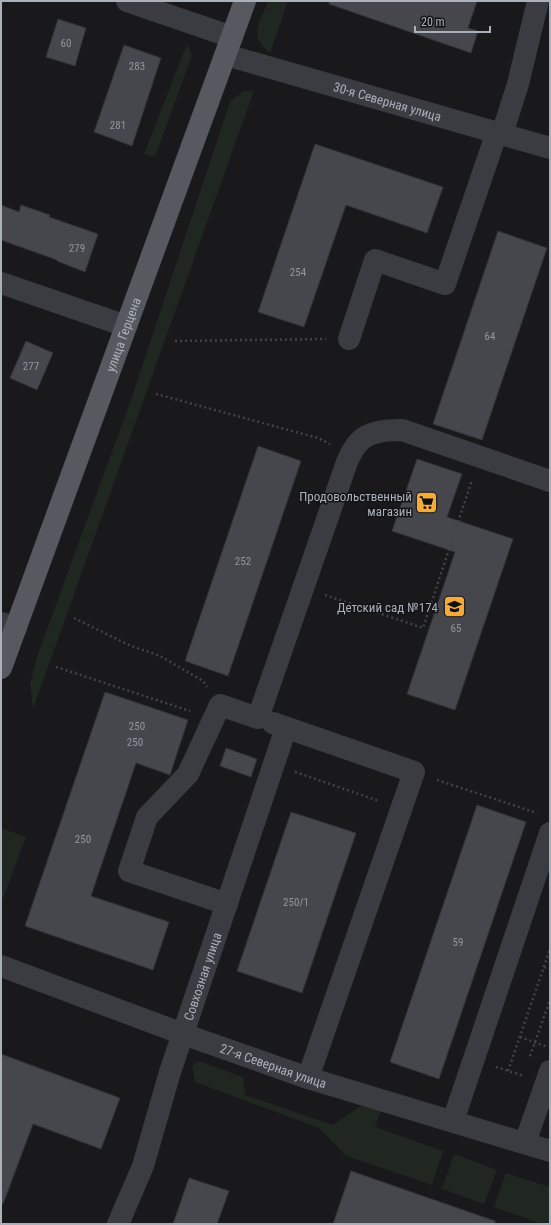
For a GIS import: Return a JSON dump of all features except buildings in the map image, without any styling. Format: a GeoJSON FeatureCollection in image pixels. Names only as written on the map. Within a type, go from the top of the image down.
{"type":"FeatureCollection","features":[{"type":"Feature","properties":{"kind":"main road","name":"улица Герцена"},"geometry":{"type":"LineString","coordinates":[[1,668],[8,626],[126,326],[245,1]]}},
{"type":"Feature","properties":{"kind":"street","name":"30-я Северная улица"},"geometry":{"type":"LineString","coordinates":[[127,1],[229,46],[550,148]]}},
{"type":"Feature","properties":{"kind":"street"},"geometry":{"type":"LineString","coordinates":[[348,339],[375,260],[445,284],[518,84],[538,1]]}},
{"type":"Feature","properties":{"kind":"street"},"geometry":{"type":"LineString","coordinates":[[1,283],[126,326]]}},
{"type":"Feature","properties":{"kind":"street"},"geometry":{"type":"LineString","coordinates":[[258,718],[347,462],[358,443],[371,434],[386,430],[402,430],[550,481]]}},
{"type":"Feature","properties":{"kind":"street"},"geometry":{"type":"LineString","coordinates":[[227,904],[129,871],[147,817],[188,774],[217,712],[258,718],[414,772],[308,1078]]}},
{"type":"Feature","properties":{"kind":"street","name":"Совхозная улица"},"geometry":{"type":"LineString","coordinates":[[118,1224],[143,1166],[183,1034],[286,728]]}},
{"type":"Feature","properties":{"kind":"street"},"geometry":{"type":"LineString","coordinates":[[452,1121],[546,824]]}},
{"type":"Feature","properties":{"kind":"street","name":"27-я Северная улица"},"geometry":{"type":"LineString","coordinates":[[1,966],[183,1034],[308,1078],[550,1151]]}},
{"type":"Feature","properties":{"kind":"street"},"geometry":{"type":"LineString","coordinates":[[525,1143],[548,1077]]}},
{"type":"Feature","properties":{"kind":"path"},"geometry":{"type":"LineString","coordinates":[[175,341],[348,339]]}},
{"type":"Feature","properties":{"kind":"path"},"geometry":{"type":"LineString","coordinates":[[156,394],[318,438],[338,450],[347,462]]}},
{"type":"Feature","properties":{"kind":"path"},"geometry":{"type":"LineString","coordinates":[[303,588],[423,628],[480,457]]}},
{"type":"Feature","properties":{"kind":"path"},"geometry":{"type":"LineString","coordinates":[[74,618],[129,645],[160,656],[203,681],[217,712]]}},
{"type":"Feature","properties":{"kind":"path"},"geometry":{"type":"LineString","coordinates":[[56,667],[217,712]]}},
{"type":"Feature","properties":{"kind":"path"},"geometry":{"type":"LineString","coordinates":[[274,764],[401,808]]}},
{"type":"Feature","properties":{"kind":"path"},"geometry":{"type":"LineString","coordinates":[[414,772],[546,824]]}},
{"type":"Feature","properties":{"kind":"path"},"geometry":{"type":"LineString","coordinates":[[508,1071],[550,949]]}},
{"type":"Feature","properties":{"kind":"path"},"geometry":{"type":"LineString","coordinates":[[544,967],[550,969]]}},
{"type":"Feature","properties":{"kind":"path"},"geometry":{"type":"LineString","coordinates":[[528,1062],[550,1000]]}},
{"type":"Feature","properties":{"kind":"path"},"geometry":{"type":"LineString","coordinates":[[520,1037],[550,1048]]}},
{"type":"Feature","properties":{"kind":"path"},"geometry":{"type":"LineString","coordinates":[[473,1058],[524,1076],[548,1077]]}},
{"type":"Feature","properties":{"kind":"path"},"geometry":{"type":"LineString","coordinates":[[524,1076],[526,1069]]}},
{"type":"Feature","properties":{"kind":"shaded area"},"geometry":{"type":"Polygon","coordinates":[[[268,1],[288,1],[270,53],[259,41],[258,35],[259,23],[268,1]]]}},
{"type":"Feature","properties":{"kind":"shaded area"},"geometry":{"type":"Polygon","coordinates":[[[187,44],[192,55],[155,157],[144,154],[187,44]]]}},
{"type":"Feature","properties":{"kind":"shaded area"},"geometry":{"type":"Polygon","coordinates":[[[243,91],[254,91],[33,709],[30,683],[39,651],[132,397],[230,102],[243,91]]]}},
{"type":"Feature","properties":{"kind":"shaded area"},"geometry":{"type":"Polygon","coordinates":[[[1,828],[26,837],[1,904],[1,828]]]}},
{"type":"Feature","properties":{"kind":"shaded area"},"geometry":{"type":"Polygon","coordinates":[[[199,1061],[243,1077],[245,1095],[333,1125],[362,1105],[381,1111],[375,1127],[443,1151],[432,1185],[346,1156],[319,1128],[195,1082],[192,1066],[199,1061]]]}},
{"type":"Feature","properties":{"kind":"shaded area"},"geometry":{"type":"Polygon","coordinates":[[[454,1154],[497,1170],[484,1204],[442,1189],[454,1154]]]}},
{"type":"Feature","properties":{"kind":"shaded area"},"geometry":{"type":"Polygon","coordinates":[[[506,1173],[550,1187],[550,1224],[542,1224],[494,1207],[506,1173]]]}},
{"type":"Feature","properties":{"kind":"place","name":"Продовольственный магазин"},"geometry":{"type":"Point","coordinates":[427,503]}},
{"type":"Feature","properties":{"kind":"place","name":"Детский сад №174"},"geometry":{"type":"Point","coordinates":[454,607]}}]}
